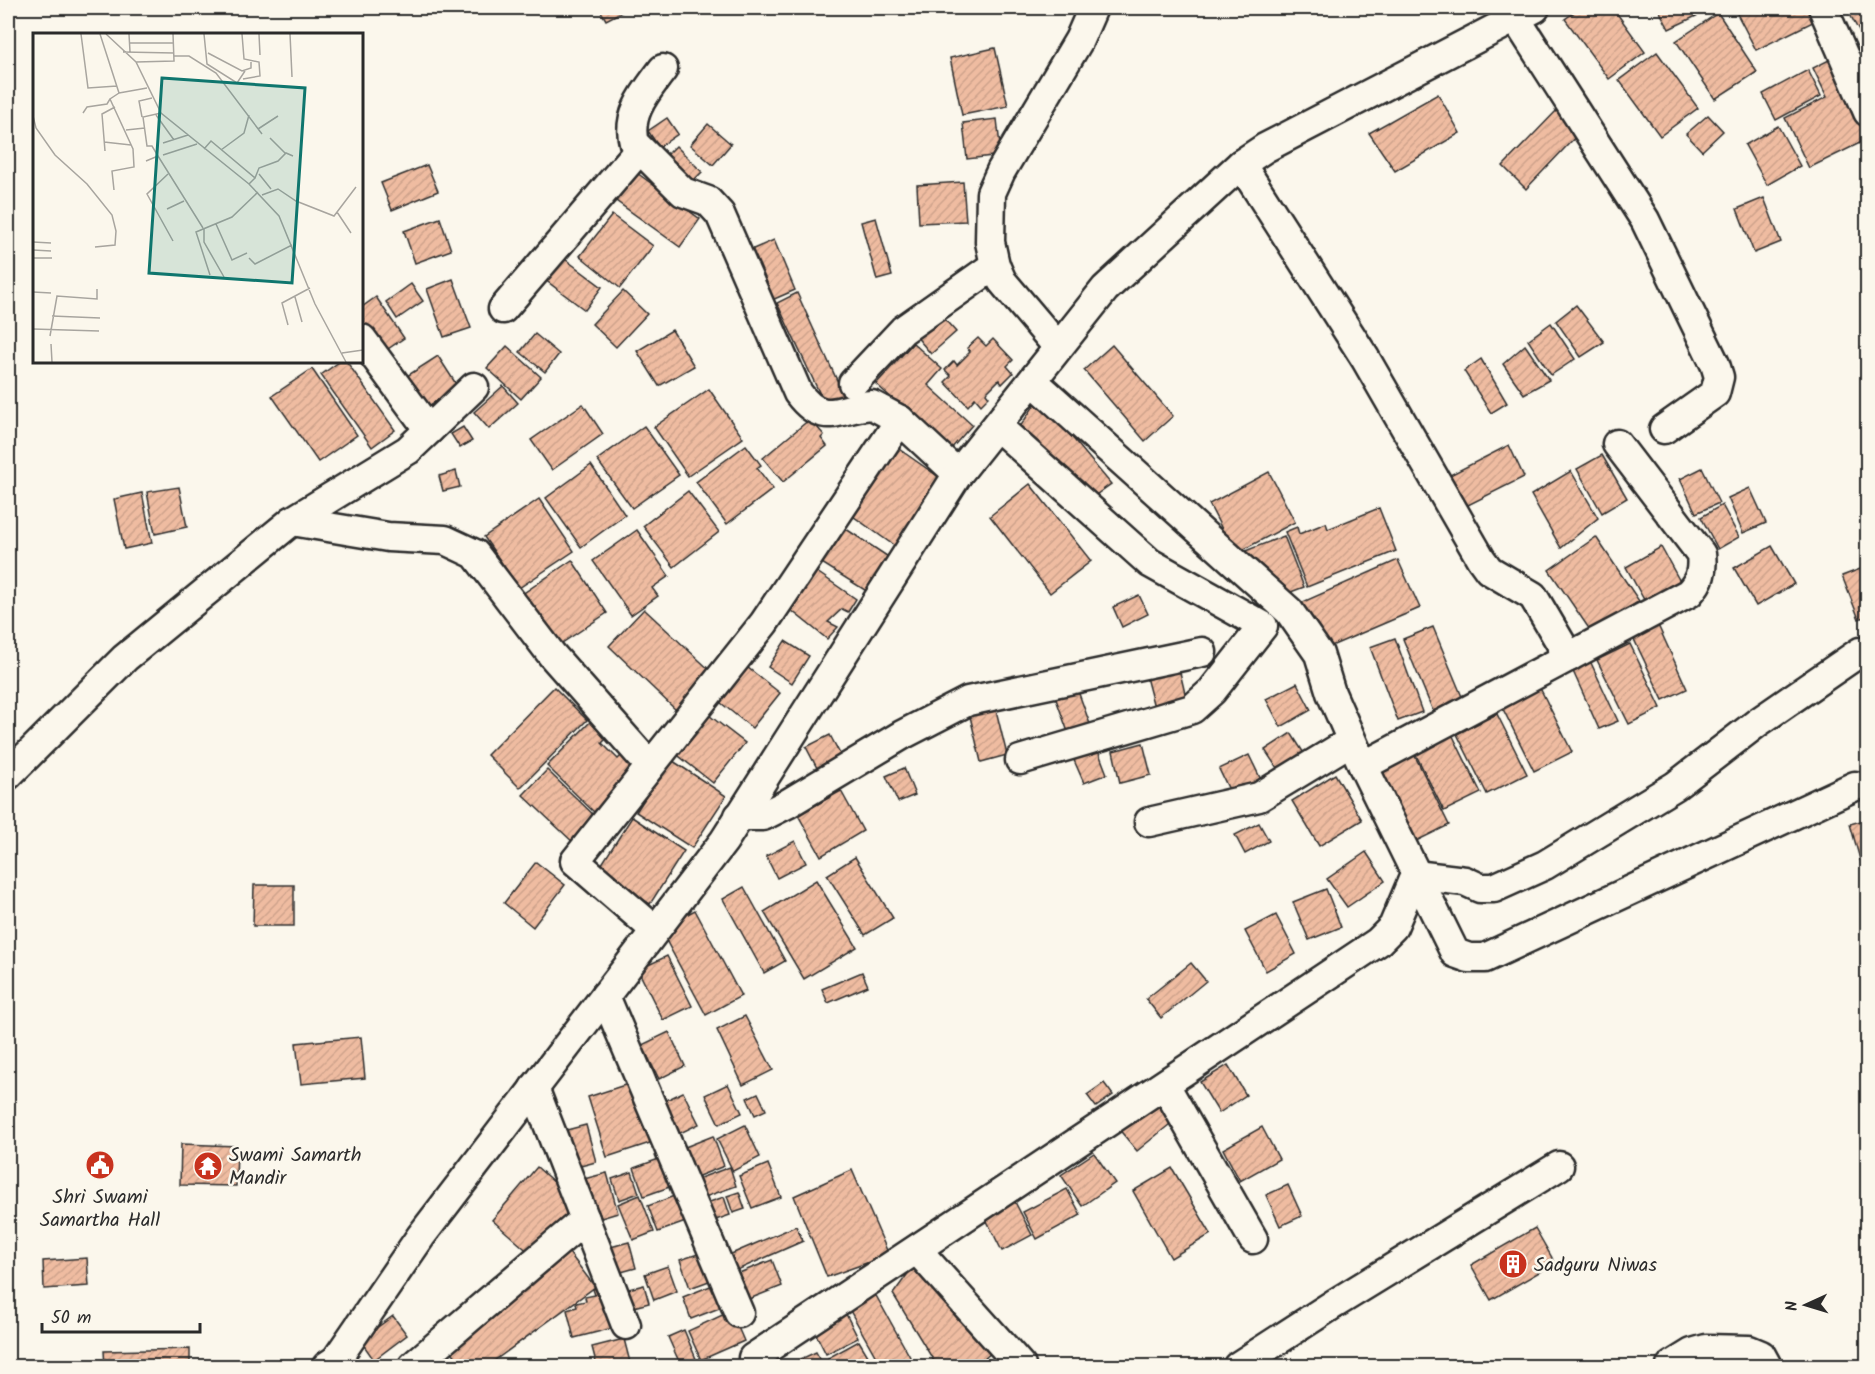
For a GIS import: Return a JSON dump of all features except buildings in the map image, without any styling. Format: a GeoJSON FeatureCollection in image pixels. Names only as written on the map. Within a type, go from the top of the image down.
{"type":"FeatureCollection","features":[{"type":"Feature","properties":{"kind":"street"},"geometry":{"type":"LineString","coordinates":[[1057,346],[1002,281],[995,265],[990,242],[991,193],[1001,171],[1079,40],[1093,8]]}},
{"type":"Feature","properties":{"kind":"street"},"geometry":{"type":"LineString","coordinates":[[1823,8],[1868,111]]}},
{"type":"Feature","properties":{"kind":"street"},"geometry":{"type":"LineString","coordinates":[[335,1364],[421,1236],[724,841],[958,474],[1104,289],[1241,164],[1278,140],[1526,11],[1645,220],[1715,364],[1719,386],[1715,393],[1664,429]]}},
{"type":"Feature","properties":{"kind":"street"},"geometry":{"type":"LineString","coordinates":[[663,69],[632,119],[631,132],[639,150],[683,192],[708,201],[720,214],[766,325],[806,404],[829,415],[872,405],[900,420],[958,474]]}},
{"type":"Feature","properties":{"kind":"street"},"geometry":{"type":"LineString","coordinates":[[503,309],[639,150]]}},
{"type":"Feature","properties":{"kind":"street"},"geometry":{"type":"LineString","coordinates":[[1241,164],[1365,358],[1481,559],[1490,570],[1533,596],[1569,657]]}},
{"type":"Feature","properties":{"kind":"street"},"geometry":{"type":"LineString","coordinates":[[854,384],[903,330],[995,265]]}},
{"type":"Feature","properties":{"kind":"street"},"geometry":{"type":"LineString","coordinates":[[363,340],[429,430]]}},
{"type":"Feature","properties":{"kind":"street"},"geometry":{"type":"LineString","coordinates":[[1033,381],[1289,611],[1319,654],[1326,669],[1330,693],[1357,754],[1455,953],[1469,958],[1485,958],[1855,786]]}},
{"type":"Feature","properties":{"kind":"street"},"geometry":{"type":"LineString","coordinates":[[8,776],[125,658],[292,521],[408,450],[474,387]]}},
{"type":"Feature","properties":{"kind":"street"},"geometry":{"type":"LineString","coordinates":[[655,930],[575,861],[764,623],[900,420]]}},
{"type":"Feature","properties":{"kind":"street"},"geometry":{"type":"LineString","coordinates":[[997,426],[1150,562],[1263,626],[1212,691],[1192,709],[1020,760]]}},
{"type":"Feature","properties":{"kind":"street"},"geometry":{"type":"LineString","coordinates":[[1149,822],[1259,797],[1569,657],[1689,593],[1698,583],[1703,568],[1701,554],[1617,444]]}},
{"type":"Feature","properties":{"kind":"street"},"geometry":{"type":"LineString","coordinates":[[292,521],[387,537],[445,540],[475,554],[552,655],[650,766]]}},
{"type":"Feature","properties":{"kind":"street"},"geometry":{"type":"LineString","coordinates":[[739,816],[763,816],[787,804],[902,735],[968,701],[1202,652]]}},
{"type":"Feature","properties":{"kind":"street"},"geometry":{"type":"LineString","coordinates":[[1415,875],[1465,881],[1480,888],[1494,888],[1545,865],[1675,786],[1757,723],[1860,652]]}},
{"type":"Feature","properties":{"kind":"street"},"geometry":{"type":"LineString","coordinates":[[749,1364],[1378,942],[1393,927],[1415,875]]}},
{"type":"Feature","properties":{"kind":"street"},"geometry":{"type":"LineString","coordinates":[[605,996],[739,1312]]}},
{"type":"Feature","properties":{"kind":"street"},"geometry":{"type":"LineString","coordinates":[[1166,1085],[1253,1239]]}},
{"type":"Feature","properties":{"kind":"street"},"geometry":{"type":"LineString","coordinates":[[534,1088],[626,1325]]}},
{"type":"Feature","properties":{"kind":"street"},"geometry":{"type":"LineString","coordinates":[[1238,1366],[1334,1304],[1559,1166]]}},
{"type":"Feature","properties":{"kind":"street"},"geometry":{"type":"LineString","coordinates":[[413,1366],[585,1219]]}},
{"type":"Feature","properties":{"kind":"street"},"geometry":{"type":"LineString","coordinates":[[918,1251],[1021,1366]]}},
{"type":"Feature","properties":{"kind":"street"},"geometry":{"type":"LineString","coordinates":[[1671,1366],[1692,1353],[1706,1349],[1749,1350],[1761,1355],[1767,1366]]}},
{"type":"Feature","properties":{"kind":"place","name":"Shri Swami Samartha Hall"},"geometry":{"type":"Point","coordinates":[100,1165]}},
{"type":"Feature","properties":{"kind":"place","name":"Swami Samarth Mandir"},"geometry":{"type":"Point","coordinates":[208,1166]}},
{"type":"Feature","properties":{"kind":"place","name":"Sadguru Niwas"},"geometry":{"type":"Point","coordinates":[1513,1264]}}]}
